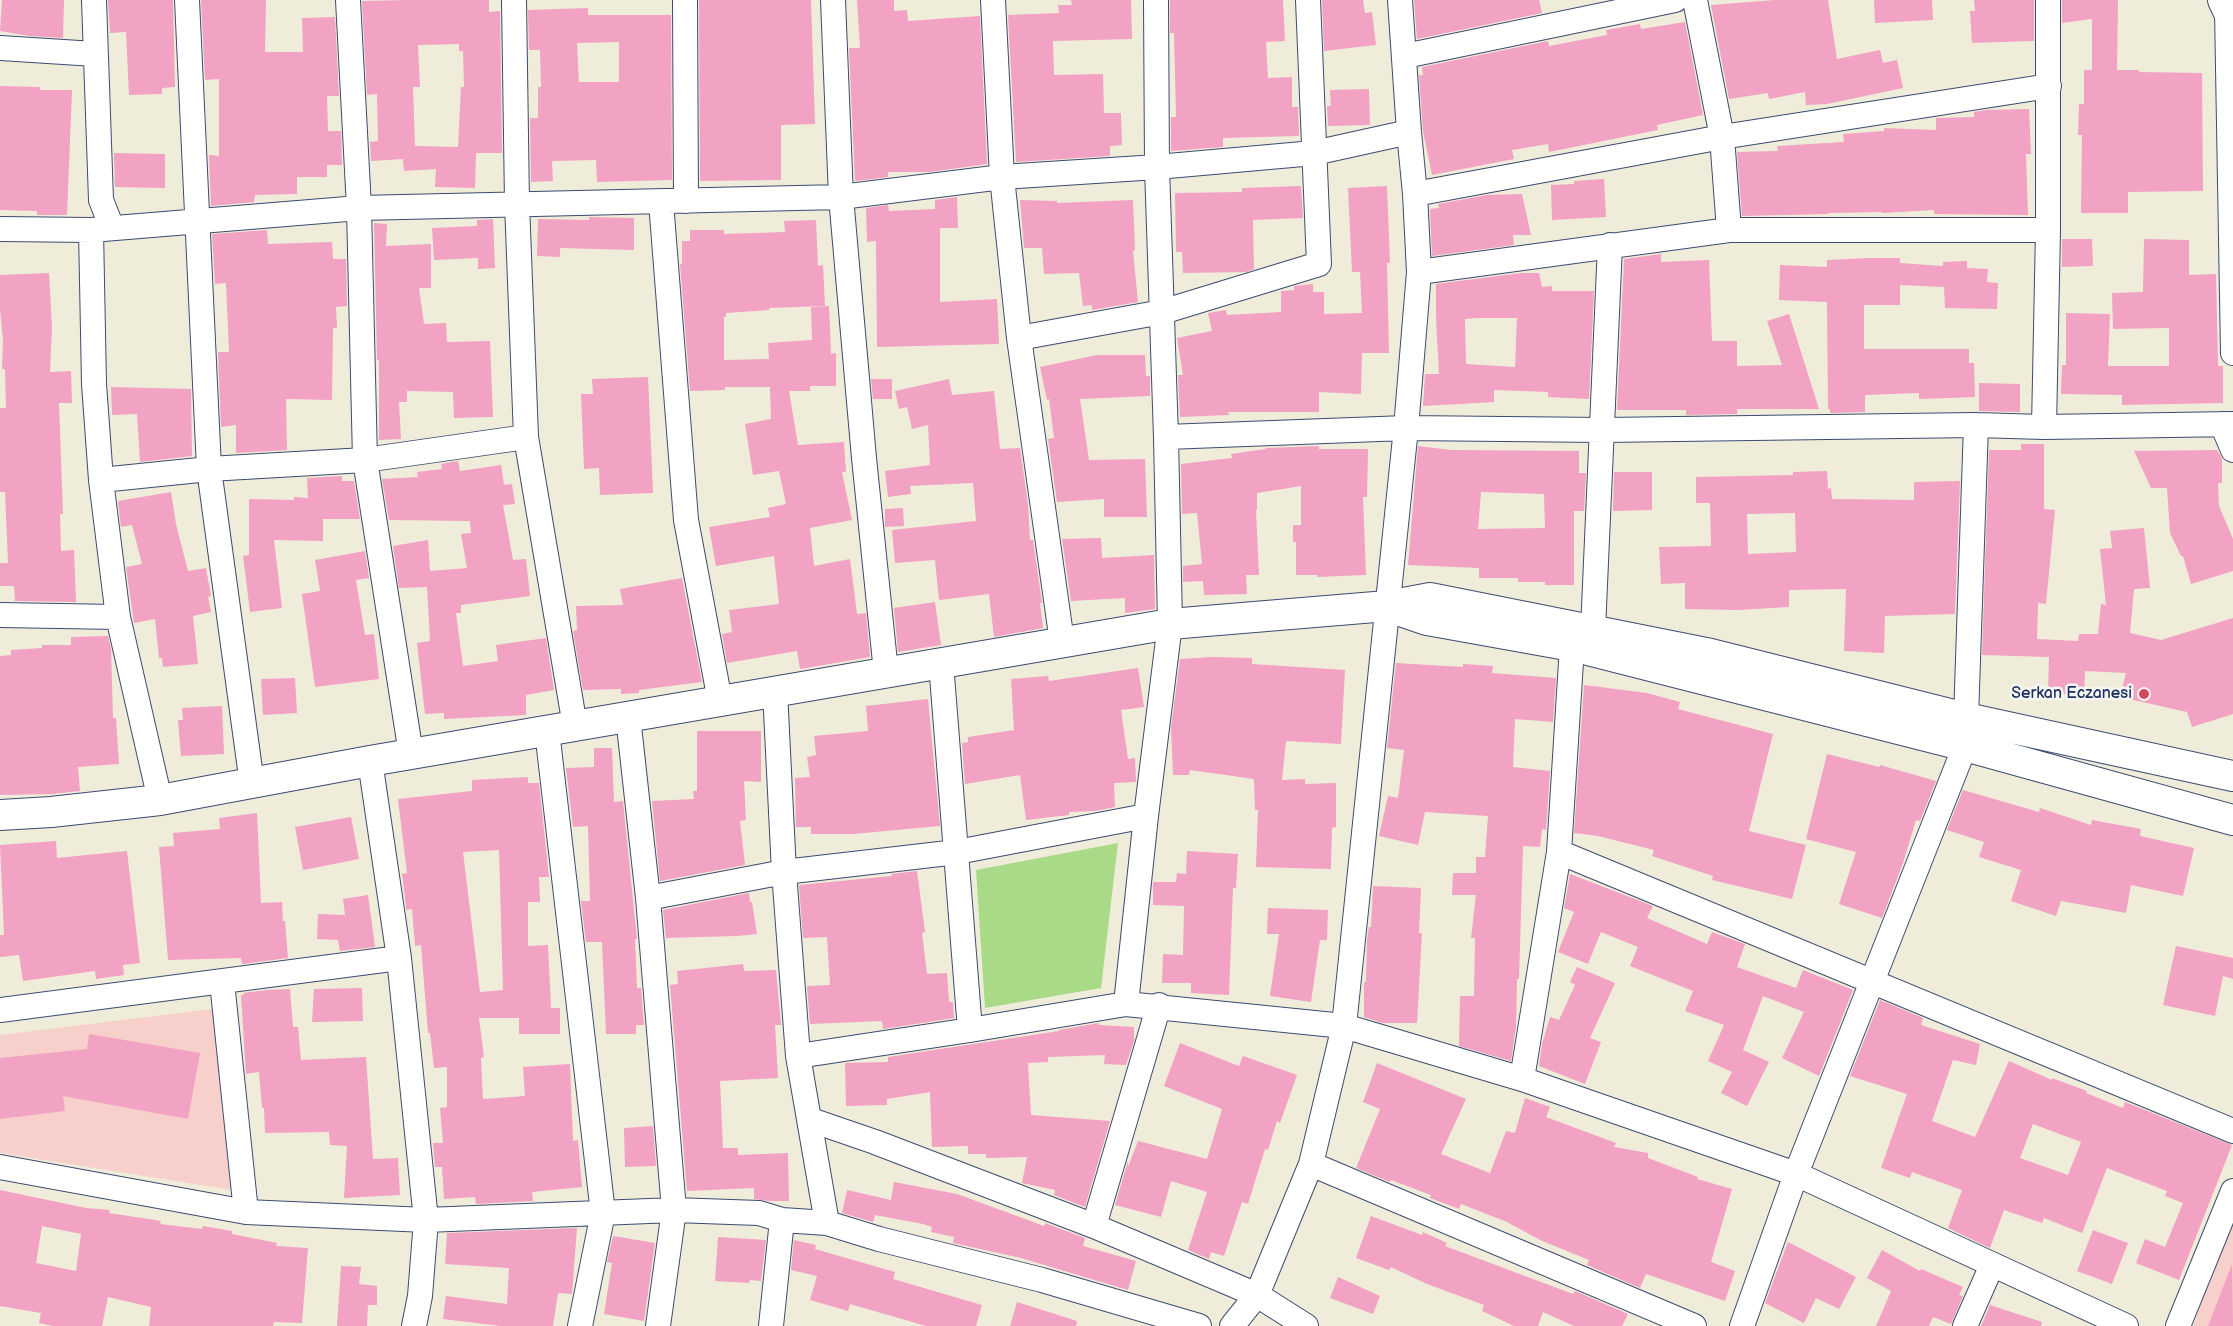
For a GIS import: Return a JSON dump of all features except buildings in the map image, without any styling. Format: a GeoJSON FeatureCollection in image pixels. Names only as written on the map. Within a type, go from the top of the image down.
{"type":"FeatureCollection","features":[{"type":"Feature","properties":{"kind":"main road"},"geometry":{"type":"LineString","coordinates":[[0,815],[160,800],[370,761],[1170,624],[1387,606],[1430,598],[1583,638],[1711,654],[1966,732],[2233,820]]}},
{"type":"Feature","properties":{"kind":"main road"},"geometry":{"type":"LineString","coordinates":[[1966,732],[2233,776]]}},
{"type":"Feature","properties":{"kind":"street"},"geometry":{"type":"LineString","coordinates":[[94,0],[102,229],[94,384],[101,480],[118,617],[160,800]]}},
{"type":"Feature","properties":{"kind":"street"},"geometry":{"type":"LineString","coordinates":[[187,0],[209,469],[252,784]]}},
{"type":"Feature","properties":{"kind":"street"},"geometry":{"type":"LineString","coordinates":[[348,0],[359,208],[365,460],[411,754]]}},
{"type":"Feature","properties":{"kind":"street"},"geometry":{"type":"LineString","coordinates":[[514,0],[517,203],[526,437],[561,729],[603,1213],[580,1326]]}},
{"type":"Feature","properties":{"kind":"street"},"geometry":{"type":"LineString","coordinates":[[685,0],[686,201]]}},
{"type":"Feature","properties":{"kind":"street"},"geometry":{"type":"LineString","coordinates":[[833,0],[841,198],[886,672]]}},
{"type":"Feature","properties":{"kind":"street"},"geometry":{"type":"LineString","coordinates":[[993,0],[1002,177],[1019,339],[1062,642]]}},
{"type":"Feature","properties":{"kind":"street"},"geometry":{"type":"LineString","coordinates":[[1126,1004],[1170,624],[1157,166],[1155,0]]}},
{"type":"Feature","properties":{"kind":"street"},"geometry":{"type":"LineString","coordinates":[[1019,339],[1162,312],[1318,264],[1308,0]]}},
{"type":"Feature","properties":{"kind":"street"},"geometry":{"type":"LineString","coordinates":[[1232,1326],[1257,1295],[1311,1164],[1344,1026],[1406,428],[1419,272],[1401,0]]}},
{"type":"Feature","properties":{"kind":"street"},"geometry":{"type":"LineString","coordinates":[[1405,56],[1675,0]]}},
{"type":"Feature","properties":{"kind":"street"},"geometry":{"type":"LineString","coordinates":[[1695,0],[1722,137],[1730,230]]}},
{"type":"Feature","properties":{"kind":"street"},"geometry":{"type":"LineString","coordinates":[[2044,427],[2048,230],[2048,0]]}},
{"type":"Feature","properties":{"kind":"street"},"geometry":{"type":"LineString","coordinates":[[2228,10],[2233,353]]}},
{"type":"Feature","properties":{"kind":"street"},"geometry":{"type":"LineString","coordinates":[[0,48],[95,54]]}},
{"type":"Feature","properties":{"kind":"street"},"geometry":{"type":"LineString","coordinates":[[1415,194],[1722,137],[2049,86]]}},
{"type":"Feature","properties":{"kind":"street"},"geometry":{"type":"LineString","coordinates":[[0,229],[102,229],[359,208],[841,198],[1002,177],[1314,153],[1409,132]]}},
{"type":"Feature","properties":{"kind":"street"},"geometry":{"type":"LineString","coordinates":[[661,202],[686,520],[720,701]]}},
{"type":"Feature","properties":{"kind":"street"},"geometry":{"type":"LineString","coordinates":[[1419,272],[1730,230],[2048,230]]}},
{"type":"Feature","properties":{"kind":"street"},"geometry":{"type":"LineString","coordinates":[[1522,1079],[1559,852],[1583,638],[1603,430],[1610,245]]}},
{"type":"Feature","properties":{"kind":"street"},"geometry":{"type":"LineString","coordinates":[[1166,437],[1406,428],[1603,430],[2228,424],[2233,450]]}},
{"type":"Feature","properties":{"kind":"street"},"geometry":{"type":"LineString","coordinates":[[1742,1326],[1796,1174],[1873,982],[1966,732],[1976,425]]}},
{"type":"Feature","properties":{"kind":"street"},"geometry":{"type":"LineString","coordinates":[[101,480],[209,469],[365,460],[526,437]]}},
{"type":"Feature","properties":{"kind":"street"},"geometry":{"type":"LineString","coordinates":[[0,615],[118,617]]}},
{"type":"Feature","properties":{"kind":"street"},"geometry":{"type":"LineString","coordinates":[[942,663],[970,1030]]}},
{"type":"Feature","properties":{"kind":"street"},"geometry":{"type":"LineString","coordinates":[[775,691],[784,872],[798,1056],[828,1223]]}},
{"type":"Feature","properties":{"kind":"street"},"geometry":{"type":"LineString","coordinates":[[628,717],[648,898],[674,1210],[658,1326]]}},
{"type":"Feature","properties":{"kind":"street"},"geometry":{"type":"LineString","coordinates":[[370,761],[399,958],[426,1220],[420,1296],[414,1326]]}},
{"type":"Feature","properties":{"kind":"street"},"geometry":{"type":"LineString","coordinates":[[648,898],[784,872],[957,852],[1146,816]]}},
{"type":"Feature","properties":{"kind":"street"},"geometry":{"type":"LineString","coordinates":[[1559,852],[2233,1131]]}},
{"type":"Feature","properties":{"kind":"street"},"geometry":{"type":"LineString","coordinates":[[0,1010],[399,958]]}},
{"type":"Feature","properties":{"kind":"street"},"geometry":{"type":"LineString","coordinates":[[222,982],[246,1212]]}},
{"type":"Feature","properties":{"kind":"street"},"geometry":{"type":"LineString","coordinates":[[798,1056],[1126,1004],[1158,1005],[1344,1026],[1522,1079],[1796,1174],[2126,1326]]}},
{"type":"Feature","properties":{"kind":"street"},"geometry":{"type":"LineString","coordinates":[[1094,1226],[1158,1005]]}},
{"type":"Feature","properties":{"kind":"street"},"geometry":{"type":"LineString","coordinates":[[811,1120],[875,1142],[1094,1226],[1257,1295],[1306,1326]]}},
{"type":"Feature","properties":{"kind":"street"},"geometry":{"type":"LineString","coordinates":[[1311,1164],[1694,1326]]}},
{"type":"Feature","properties":{"kind":"street"},"geometry":{"type":"LineString","coordinates":[[0,1167],[246,1212],[426,1220],[674,1210],[759,1213],[782,1220],[828,1223],[879,1239],[1042,1280],[1199,1326]]}},
{"type":"Feature","properties":{"kind":"street"},"geometry":{"type":"LineString","coordinates":[[2178,1326],[2233,1191]]}},
{"type":"Feature","properties":{"kind":"street"},"geometry":{"type":"LineString","coordinates":[[771,1326],[782,1220]]}},
{"type":"Feature","properties":{"kind":"street"},"geometry":{"type":"LineString","coordinates":[[1965,1326],[1992,1265]]}},
{"type":"Feature","properties":{"kind":"shaded area"},"geometry":{"type":"Polygon","coordinates":[[[220,1008],[238,1191],[0,1153],[0,1035],[220,1008]]]}},
{"type":"Feature","properties":{"kind":"shaded area"},"geometry":{"type":"Polygon","coordinates":[[[2233,1215],[2233,1326],[2193,1326],[2233,1215]]]}},
{"type":"Feature","properties":{"kind":"green space"},"geometry":{"type":"Polygon","coordinates":[[[1118,843],[1101,988],[985,1008],[976,870],[1118,843]]]}},
{"type":"Feature","properties":{"kind":"place","name":"Serkan Eczanesi"},"geometry":{"type":"Point","coordinates":[2144,694]}}]}
